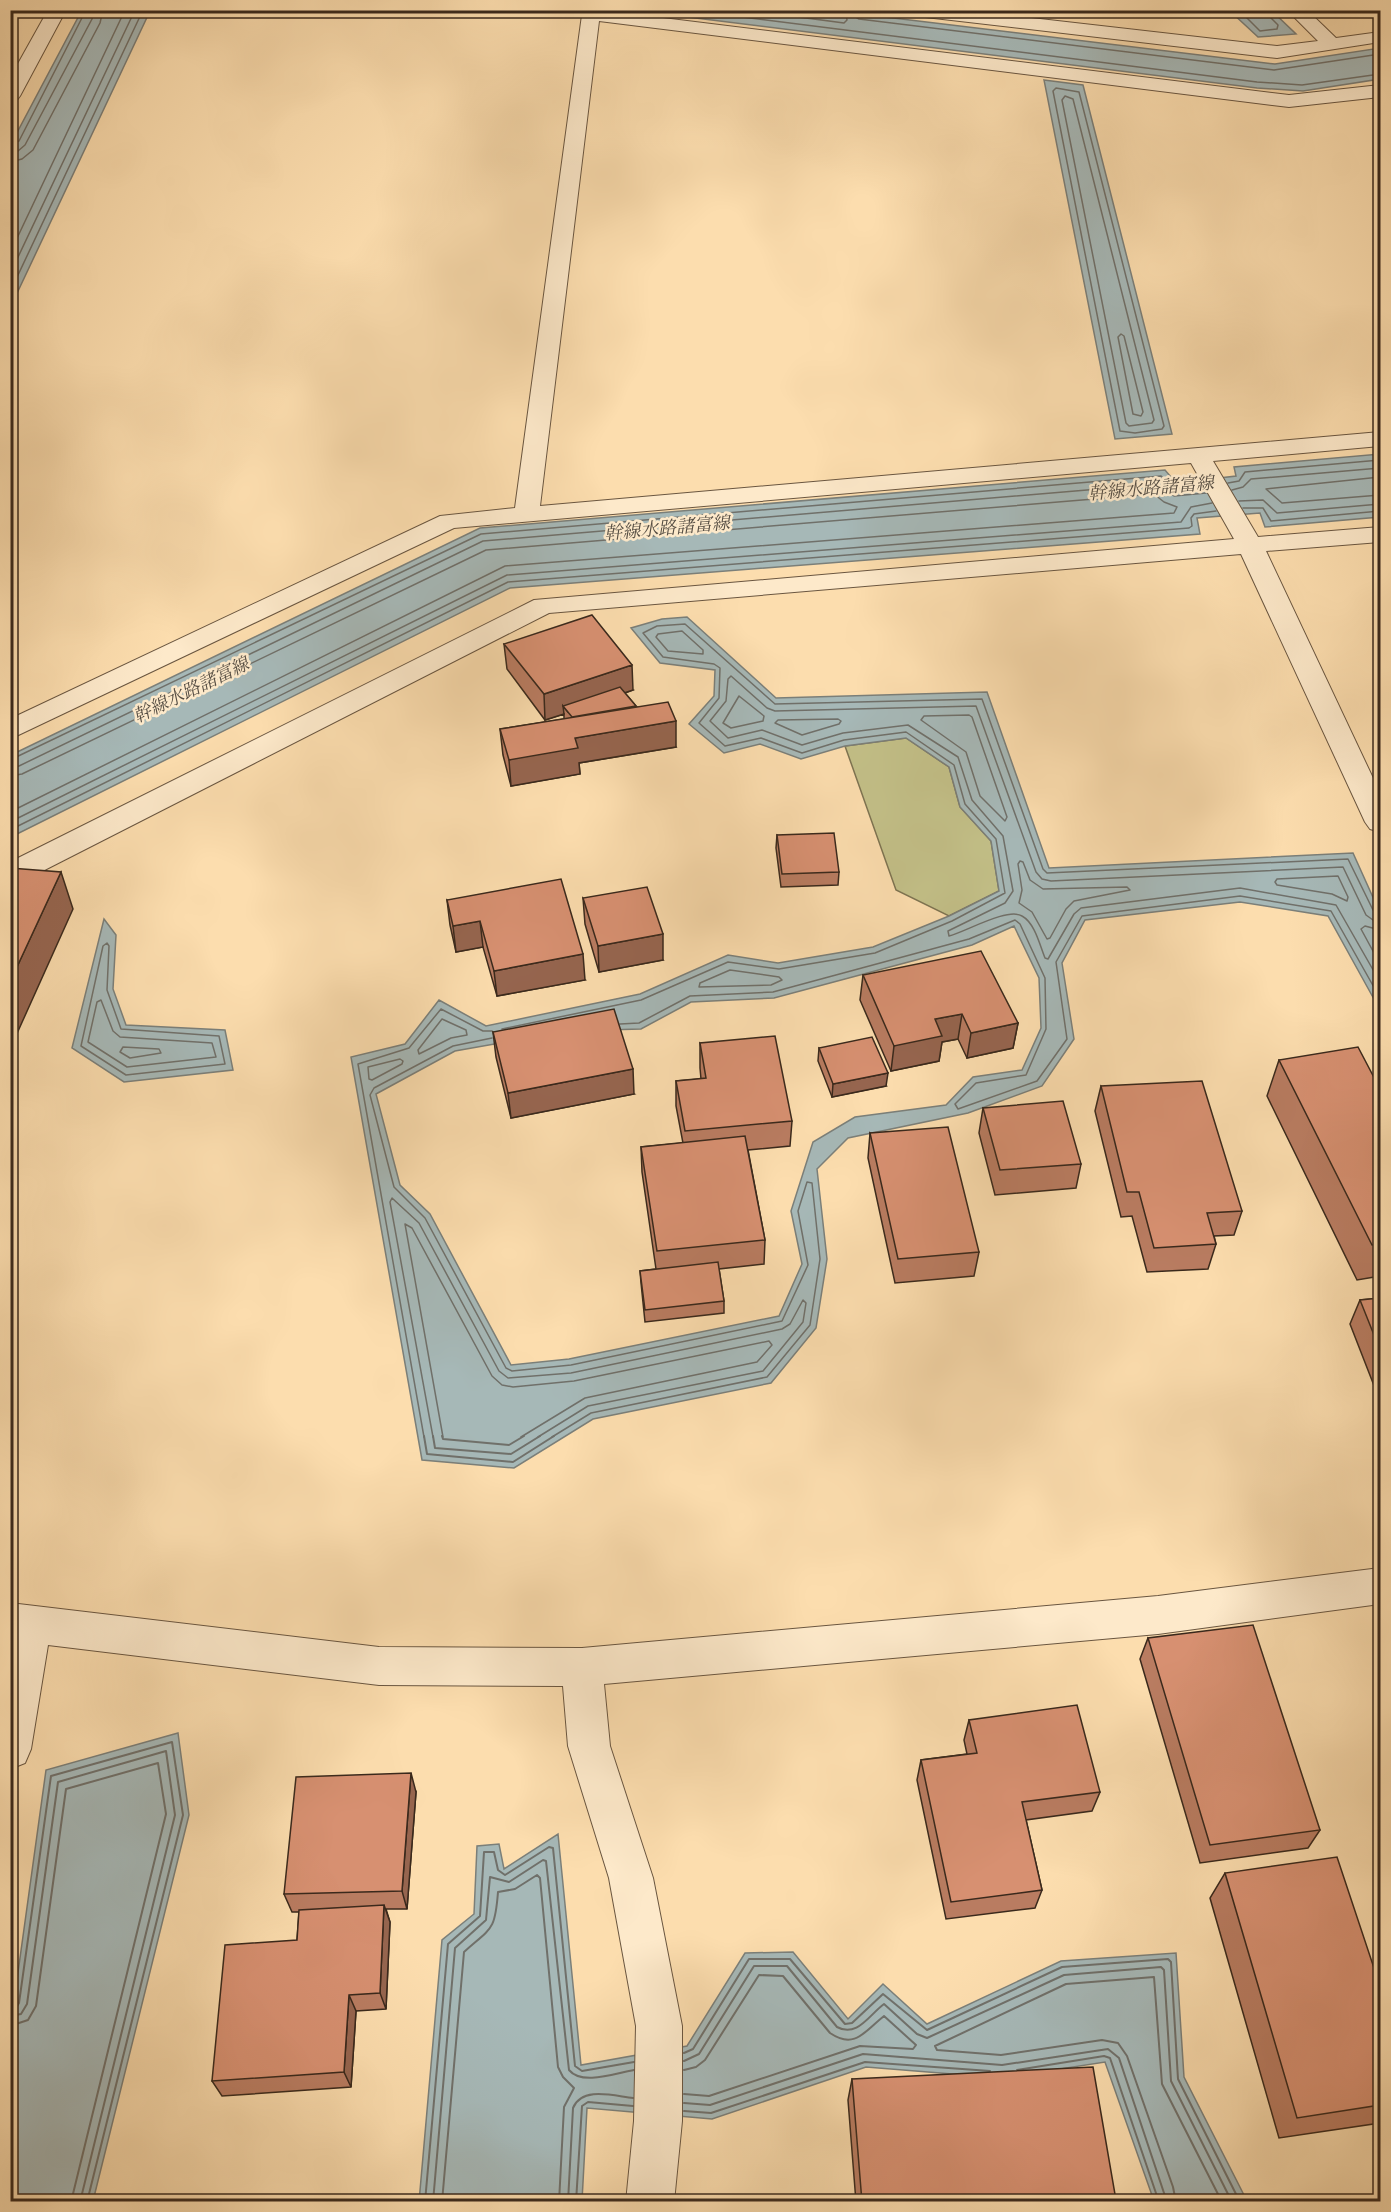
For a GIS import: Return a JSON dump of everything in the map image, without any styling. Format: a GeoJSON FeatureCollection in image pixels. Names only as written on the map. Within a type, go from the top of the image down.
{"type":"FeatureCollection","features":[{"type":"Feature","properties":{"kind":"street"},"geometry":{"type":"LineString","coordinates":[[10,96],[57,10]]}},
{"type":"Feature","properties":{"kind":"street"},"geometry":{"type":"LineString","coordinates":[[908,10],[1277,52],[1380,37]]}},
{"type":"Feature","properties":{"kind":"street"},"geometry":{"type":"LineString","coordinates":[[1296,10],[1332,44]]}},
{"type":"Feature","properties":{"kind":"street"},"geometry":{"type":"LineString","coordinates":[[527,514],[591,15],[1289,101],[1380,91]]}},
{"type":"Feature","properties":{"kind":"street"},"geometry":{"type":"LineString","coordinates":[[10,730],[449,521],[1203,465],[1380,439]]}},
{"type":"Feature","properties":{"kind":"street"},"geometry":{"type":"LineString","coordinates":[[1203,465],[1251,545],[1380,822]]}},
{"type":"Feature","properties":{"kind":"street"},"geometry":{"type":"LineString","coordinates":[[10,875],[543,606],[1380,534]]}},
{"type":"Feature","properties":{"kind":"street"},"geometry":{"type":"LineString","coordinates":[[10,1749],[22,1623],[380,1666],[582,1667],[1158,1615],[1380,1586]]}},
{"type":"Feature","properties":{"kind":"street"},"geometry":{"type":"LineString","coordinates":[[582,1667],[589,1746],[631,1878],[659,2026],[658,2121],[650,2202]]}},
{"type":"Feature","properties":{"kind":"shaded area"},"geometry":{"type":"Polygon","coordinates":[[[906,738],[949,767],[960,807],[991,841],[999,891],[949,916],[896,890],[845,746],[906,738]]]}},
{"type":"Feature","properties":{"kind":"water"},"geometry":{"type":"Polygon","coordinates":[[[82,10],[150,11],[11,306],[11,144],[82,10]]]}},
{"type":"Feature","properties":{"kind":"water"},"geometry":{"type":"Polygon","coordinates":[[[639,11],[835,11],[1275,64],[1380,48],[1380,79],[1303,91],[1257,88],[639,11]]]}},
{"type":"Feature","properties":{"kind":"water"},"geometry":{"type":"Polygon","coordinates":[[[1230,11],[1272,11],[1296,34],[1258,37],[1230,11]]]}},
{"type":"Feature","properties":{"kind":"water"},"geometry":{"type":"Polygon","coordinates":[[[1044,80],[1083,85],[1172,434],[1115,439],[1044,80]]]}},
{"type":"Feature","properties":{"kind":"water","name":"幹線水路諸富線"},"geometry":{"type":"Polygon","coordinates":[[[1380,454],[1380,517],[1265,527],[1260,513],[1197,518],[1200,534],[510,588],[11,837],[11,755],[480,528],[1165,470],[1176,483],[1236,476],[1234,467],[1380,454]]]}},
{"type":"Feature","properties":{"kind":"water"},"geometry":{"type":"Polygon","coordinates":[[[687,617],[776,698],[987,692],[1049,868],[1353,853],[1380,913],[1380,1010],[1328,916],[1240,902],[1085,920],[1062,963],[1074,1039],[1042,1086],[968,1113],[848,1138],[817,1169],[827,1259],[816,1328],[771,1383],[593,1419],[514,1468],[422,1460],[351,1057],[405,1044],[439,1000],[486,1026],[640,994],[728,955],[778,963],[873,947],[949,916],[999,891],[991,841],[960,807],[949,767],[906,738],[845,746],[801,759],[760,744],[724,753],[689,724],[714,696],[715,670],[660,663],[631,628],[662,619],[687,617]],[[1014,926],[972,945],[774,998],[691,1002],[641,1029],[568,1031],[455,1051],[376,1094],[400,1185],[430,1214],[511,1365],[569,1359],[779,1316],[802,1264],[791,1211],[813,1142],[855,1117],[946,1105],[973,1077],[1022,1070],[1041,1028],[1039,978],[1014,926]]]}},
{"type":"Feature","properties":{"kind":"water"},"geometry":{"type":"Polygon","coordinates":[[[104,919],[116,935],[113,989],[126,1025],[225,1030],[233,1070],[124,1082],[72,1048],[104,919]]]}},
{"type":"Feature","properties":{"kind":"water"},"geometry":{"type":"Polygon","coordinates":[[[178,1733],[189,1815],[93,2201],[11,2201],[11,2023],[46,1770],[178,1733]]]}},
{"type":"Feature","properties":{"kind":"water"},"geometry":{"type":"Polygon","coordinates":[[[558,1834],[581,2065],[687,2046],[745,1953],[793,1952],[848,2019],[883,1984],[927,2024],[1061,1961],[1176,1953],[1184,2077],[1247,2201],[1154,2201],[1105,2062],[1002,2078],[866,2067],[712,2119],[587,2108],[582,2201],[419,2202],[442,1940],[474,1914],[477,1846],[499,1844],[504,1869],[558,1834]]]}},
{"type":"Feature","properties":{"kind":"building"},"geometry":{"type":"Polygon","coordinates":[[[592,615],[632,665],[544,694],[504,644],[592,615]]]}},
{"type":"Feature","properties":{"kind":"building"},"geometry":{"type":"Polygon","coordinates":[[[620,687],[636,706],[572,717],[563,706],[620,687]]]}},
{"type":"Feature","properties":{"kind":"building"},"geometry":{"type":"Polygon","coordinates":[[[668,702],[676,721],[575,738],[578,748],[509,760],[500,729],[668,702]]]}},
{"type":"Feature","properties":{"kind":"building"},"geometry":{"type":"Polygon","coordinates":[[[834,833],[839,872],[782,874],[777,835],[834,833]]]}},
{"type":"Feature","properties":{"kind":"building"},"geometry":{"type":"Polygon","coordinates":[[[10,868],[61,872],[10,982],[10,868]]]}},
{"type":"Feature","properties":{"kind":"building"},"geometry":{"type":"Polygon","coordinates":[[[561,879],[583,954],[494,971],[480,921],[453,926],[447,900],[561,879]]]}},
{"type":"Feature","properties":{"kind":"building"},"geometry":{"type":"Polygon","coordinates":[[[647,887],[663,934],[598,946],[583,898],[647,887]]]}},
{"type":"Feature","properties":{"kind":"building"},"geometry":{"type":"Polygon","coordinates":[[[981,951],[1018,1023],[971,1033],[962,1014],[935,1019],[942,1036],[894,1046],[863,975],[981,951]]]}},
{"type":"Feature","properties":{"kind":"building"},"geometry":{"type":"Polygon","coordinates":[[[614,1009],[633,1069],[508,1093],[493,1032],[614,1009]]]}},
{"type":"Feature","properties":{"kind":"building"},"geometry":{"type":"Polygon","coordinates":[[[775,1036],[792,1121],[685,1131],[676,1081],[706,1078],[700,1043],[775,1036]]]}},
{"type":"Feature","properties":{"kind":"building"},"geometry":{"type":"Polygon","coordinates":[[[872,1037],[888,1073],[833,1084],[819,1048],[872,1037]]]}},
{"type":"Feature","properties":{"kind":"building"},"geometry":{"type":"Polygon","coordinates":[[[1358,1047],[1380,1089],[1380,1244],[1372,1245],[1279,1060],[1358,1047]]]}},
{"type":"Feature","properties":{"kind":"building"},"geometry":{"type":"Polygon","coordinates":[[[1202,1081],[1242,1211],[1207,1213],[1216,1244],[1154,1248],[1139,1192],[1127,1192],[1101,1086],[1202,1081]]]}},
{"type":"Feature","properties":{"kind":"building"},"geometry":{"type":"Polygon","coordinates":[[[1063,1101],[1081,1164],[1000,1170],[983,1108],[1063,1101]]]}},
{"type":"Feature","properties":{"kind":"building"},"geometry":{"type":"Polygon","coordinates":[[[948,1127],[979,1252],[898,1259],[870,1133],[948,1127]]]}},
{"type":"Feature","properties":{"kind":"building"},"geometry":{"type":"Polygon","coordinates":[[[745,1136],[765,1240],[657,1251],[641,1147],[745,1136]]]}},
{"type":"Feature","properties":{"kind":"building"},"geometry":{"type":"Polygon","coordinates":[[[718,1262],[724,1301],[645,1310],[640,1271],[718,1262]]]}},
{"type":"Feature","properties":{"kind":"building"},"geometry":{"type":"Polygon","coordinates":[[[1380,1298],[1380,1350],[1360,1300],[1380,1298]]]}},
{"type":"Feature","properties":{"kind":"building"},"geometry":{"type":"Polygon","coordinates":[[[1253,1625],[1320,1830],[1210,1845],[1148,1638],[1253,1625]]]}},
{"type":"Feature","properties":{"kind":"building"},"geometry":{"type":"Polygon","coordinates":[[[1077,1705],[1100,1792],[1022,1802],[1042,1890],[951,1902],[921,1760],[977,1753],[969,1720],[1077,1705]]]}},
{"type":"Feature","properties":{"kind":"building"},"geometry":{"type":"Polygon","coordinates":[[[411,1773],[402,1891],[284,1894],[296,1777],[411,1773]]]}},
{"type":"Feature","properties":{"kind":"building"},"geometry":{"type":"Polygon","coordinates":[[[1337,1857],[1380,1986],[1380,2105],[1297,2118],[1225,1873],[1337,1857]]]}},
{"type":"Feature","properties":{"kind":"building"},"geometry":{"type":"Polygon","coordinates":[[[384,1905],[380,1993],[349,1995],[344,2072],[212,2081],[225,1945],[297,1940],[299,1910],[384,1905]]]}},
{"type":"Feature","properties":{"kind":"building"},"geometry":{"type":"Polygon","coordinates":[[[1093,2067],[1116,2200],[1091,2202],[862,2202],[852,2079],[1093,2067]]]}}]}
